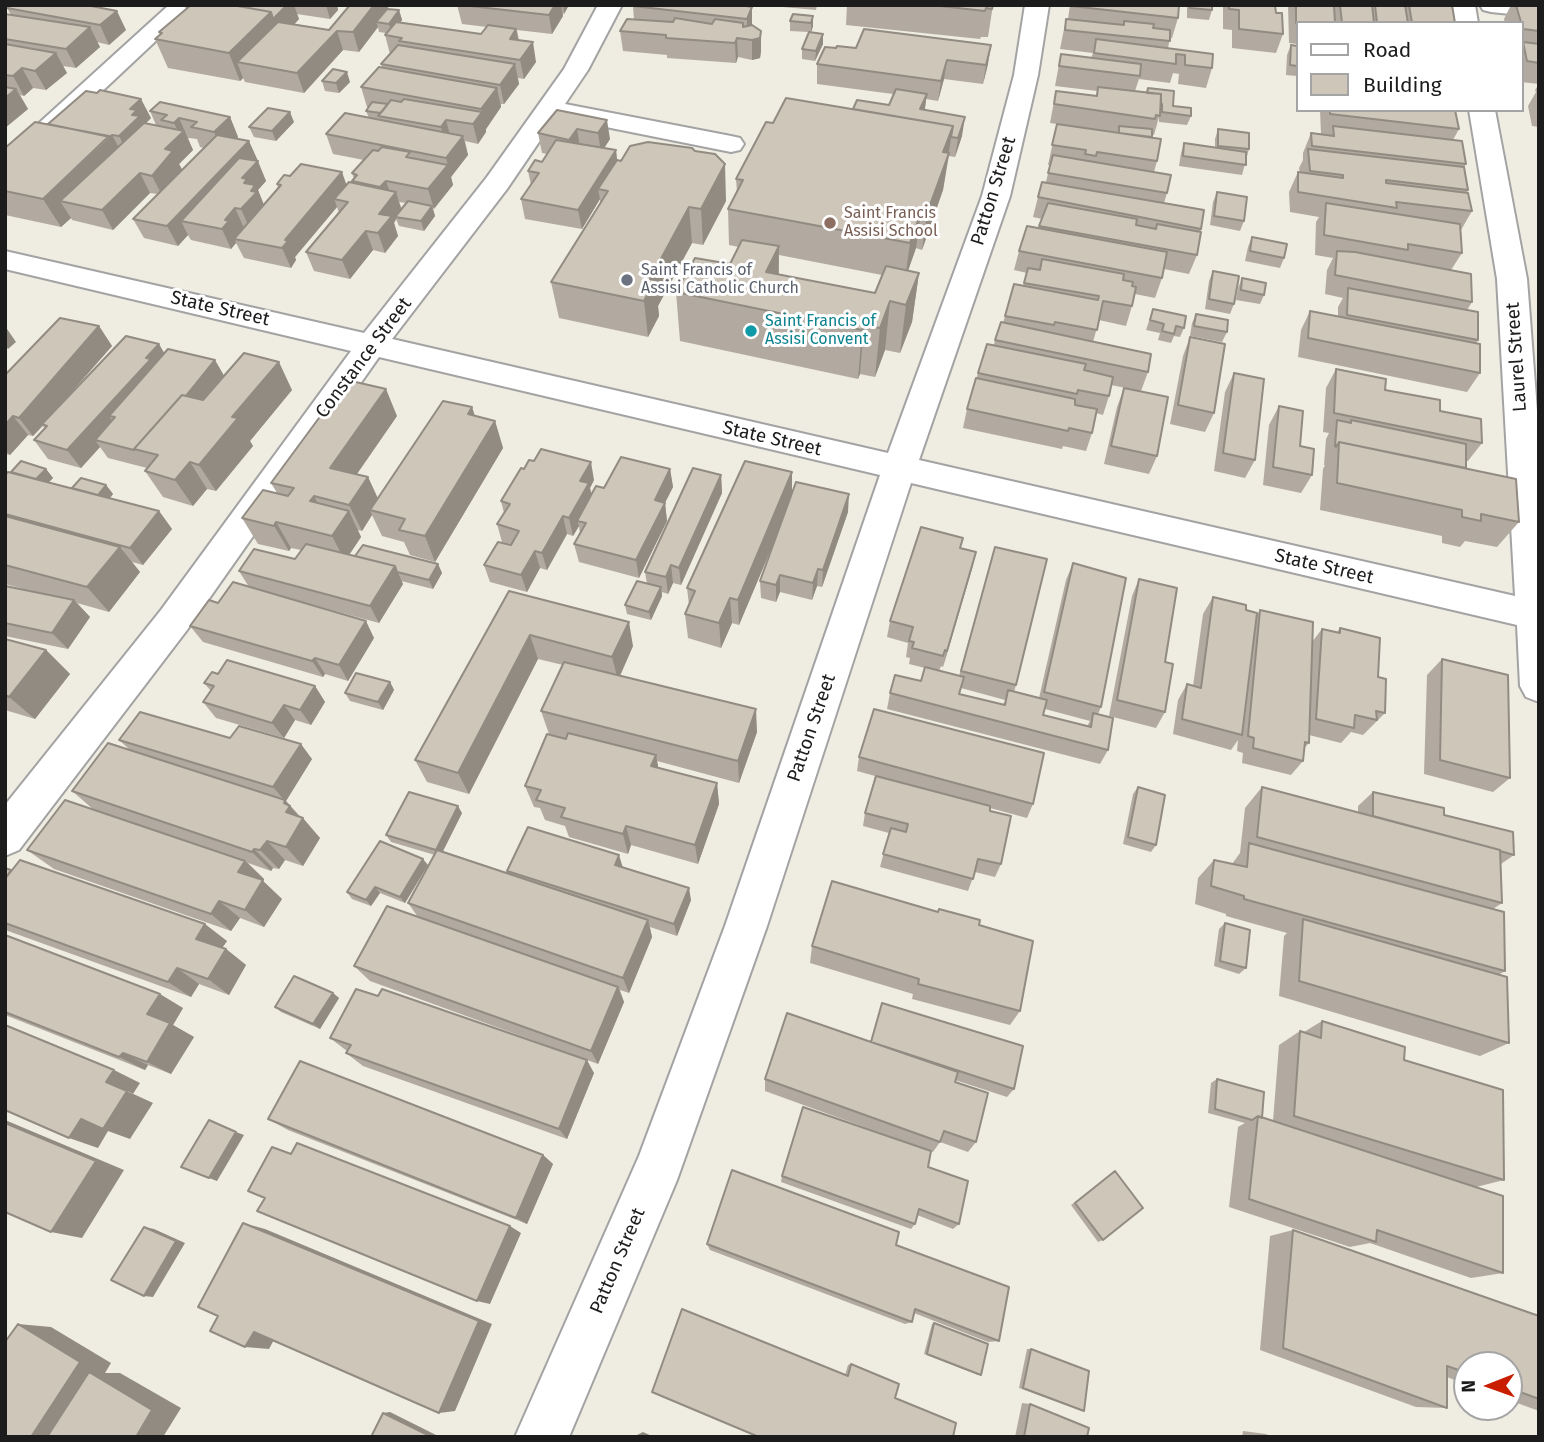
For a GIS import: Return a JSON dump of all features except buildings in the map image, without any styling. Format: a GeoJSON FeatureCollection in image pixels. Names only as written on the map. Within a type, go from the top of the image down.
{"type":"FeatureCollection","features":[{"type":"Feature","properties":{"kind":"street"},"geometry":{"type":"LineString","coordinates":[[5,168],[183,5]]}},
{"type":"Feature","properties":{"kind":"street","name":"Constance Street"},"geometry":{"type":"LineString","coordinates":[[5,837],[174,620],[372,344],[497,183],[576,69],[610,5]]}},
{"type":"Feature","properties":{"kind":"street","name":"Patton Street"},"geometry":{"type":"LineString","coordinates":[[542,1437],[660,1163],[746,926],[899,469],[996,196],[1026,75],[1037,5]]}},
{"type":"Feature","properties":{"kind":"street"},"geometry":{"type":"LineString","coordinates":[[1491,5],[1539,10]]}},
{"type":"Feature","properties":{"kind":"street"},"geometry":{"type":"LineString","coordinates":[[548,109],[731,144]]}},
{"type":"Feature","properties":{"kind":"street","name":"Laurel Street"},"geometry":{"type":"LineString","coordinates":[[1483,112],[1525,281],[1539,686]]}},
{"type":"Feature","properties":{"kind":"street","name":"State Street"},"geometry":{"type":"LineString","coordinates":[[5,260],[1536,615]]}},
{"type":"Feature","properties":{"kind":"place","name":"Saint Francis Assisi School"},"geometry":{"type":"Point","coordinates":[830,223]}},
{"type":"Feature","properties":{"kind":"place","name":"Saint Francis of Assisi Catholic Church"},"geometry":{"type":"Point","coordinates":[627,280]}},
{"type":"Feature","properties":{"kind":"place","name":"Saint Francis of Assisi Convent"},"geometry":{"type":"Point","coordinates":[751,331]}}]}
